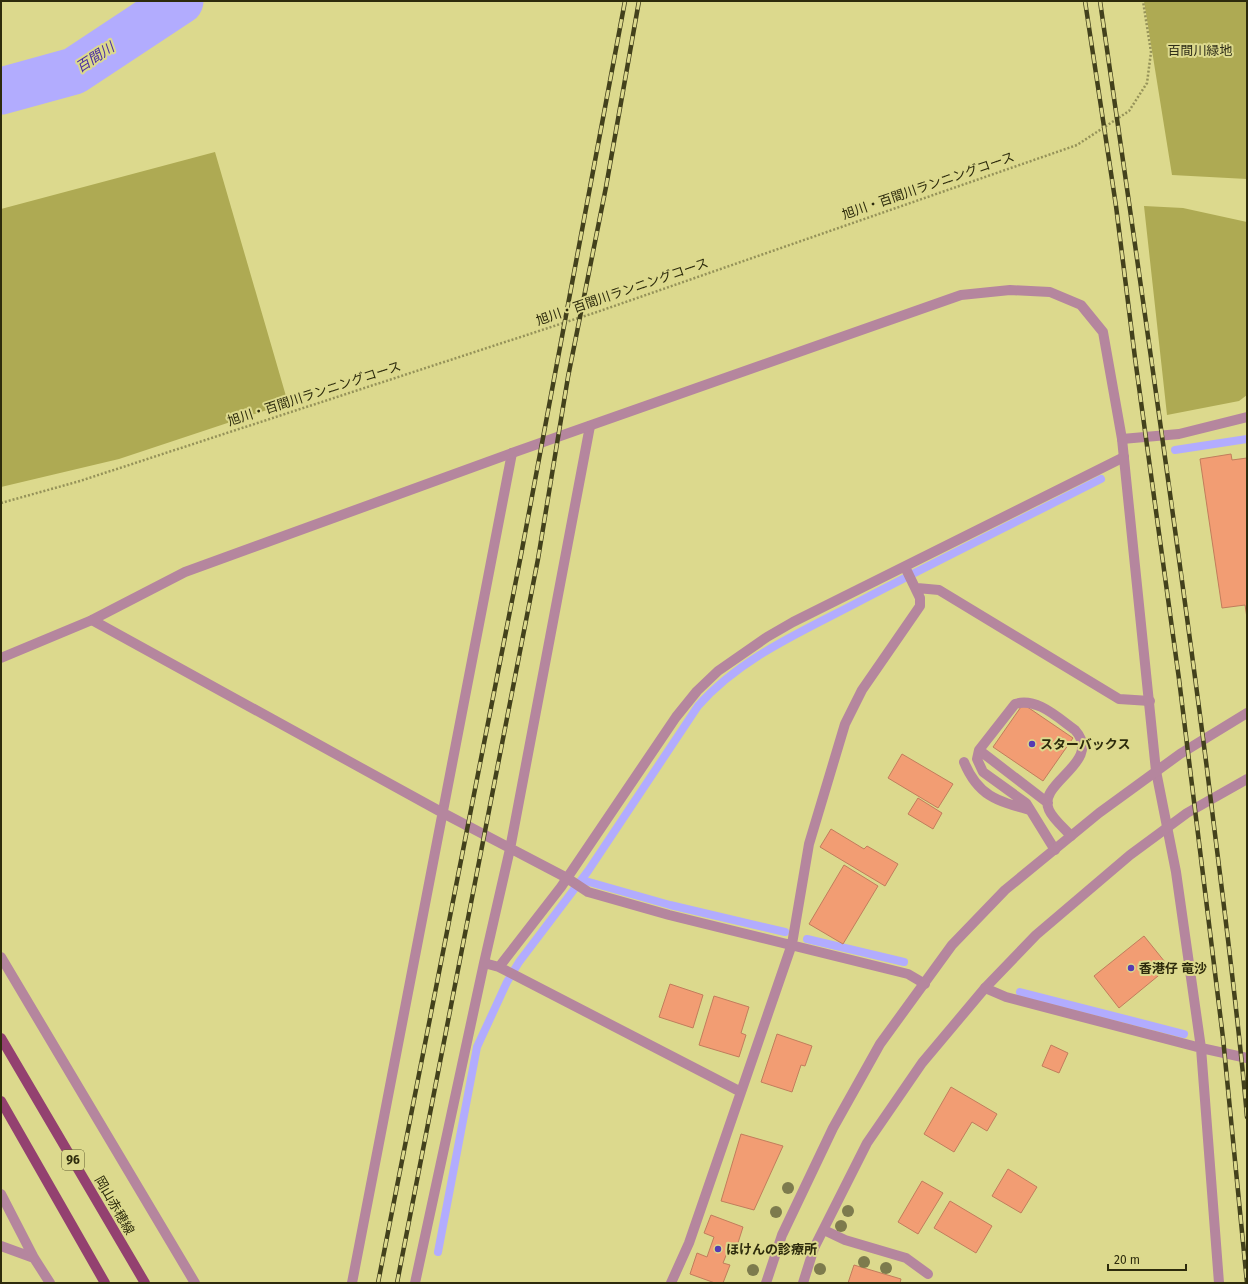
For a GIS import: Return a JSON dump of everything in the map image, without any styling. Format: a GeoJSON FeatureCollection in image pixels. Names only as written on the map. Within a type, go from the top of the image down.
{"type":"FeatureCollection","features":[{"type":"Feature","properties":{"kind":"main road","name":"岡山赤穂線"},"geometry":{"type":"LineString","coordinates":[[1,1038],[145,1283]]}},
{"type":"Feature","properties":{"kind":"main road","name":"96"},"geometry":{"type":"LineString","coordinates":[[1,1101],[105,1283]]}},
{"type":"Feature","properties":{"kind":"street"},"geometry":{"type":"LineString","coordinates":[[1,658],[92,620],[185,572],[512,452],[590,426],[961,295],[1010,290],[1050,292],[1082,305],[1103,332],[1122,439],[1156,771],[1176,872],[1201,1048],[1220,1283]]}},
{"type":"Feature","properties":{"kind":"street"},"geometry":{"type":"LineString","coordinates":[[1122,439],[1179,434],[1247,417]]}},
{"type":"Feature","properties":{"kind":"street"},"geometry":{"type":"LineString","coordinates":[[415,1283],[510,849],[590,426]]}},
{"type":"Feature","properties":{"kind":"street"},"geometry":{"type":"LineString","coordinates":[[352,1283],[512,452]]}},
{"type":"Feature","properties":{"kind":"street"},"geometry":{"type":"LineString","coordinates":[[503,969],[570,880],[676,717],[697,690],[718,671],[738,656],[793,622],[910,576],[1124,457]]}},
{"type":"Feature","properties":{"kind":"street"},"geometry":{"type":"LineString","coordinates":[[910,576],[938,590],[1119,699],[1150,701]]}},
{"type":"Feature","properties":{"kind":"street"},"geometry":{"type":"LineString","coordinates":[[671,1283],[689,1243],[792,944],[809,844],[845,724],[862,690],[920,606],[920,598],[910,576]]}},
{"type":"Feature","properties":{"kind":"street"},"geometry":{"type":"LineString","coordinates":[[92,620],[443,813],[570,880],[588,892],[669,915],[792,944],[908,974],[925,984]]}},
{"type":"Feature","properties":{"kind":"street"},"geometry":{"type":"LineString","coordinates":[[1055,850],[1026,803],[983,772],[977,759],[979,750],[1015,704],[1022,702],[1036,704],[1075,730],[1082,742],[1080,758],[1052,791],[1048,804],[1048,809],[1071,836]]}},
{"type":"Feature","properties":{"kind":"street"},"geometry":{"type":"LineString","coordinates":[[766,1283],[782,1235],[834,1128],[880,1044],[952,945],[1005,890],[1099,813],[1156,771],[1213,732],[1247,713]]}},
{"type":"Feature","properties":{"kind":"street"},"geometry":{"type":"LineString","coordinates":[[979,750],[1048,804]]}},
{"type":"Feature","properties":{"kind":"street"},"geometry":{"type":"LineString","coordinates":[[964,762],[970,776],[984,793],[1006,804],[1030,810]]}},
{"type":"Feature","properties":{"kind":"street"},"geometry":{"type":"LineString","coordinates":[[803,1283],[814,1248],[867,1143],[922,1063],[985,988],[1036,935],[1130,855],[1187,813],[1247,779]]}},
{"type":"Feature","properties":{"kind":"street"},"geometry":{"type":"LineString","coordinates":[[1,958],[195,1283]]}},
{"type":"Feature","properties":{"kind":"street"},"geometry":{"type":"LineString","coordinates":[[484,963],[518,976],[741,1092]]}},
{"type":"Feature","properties":{"kind":"street"},"geometry":{"type":"LineString","coordinates":[[985,988],[1006,997],[1201,1048],[1247,1058]]}},
{"type":"Feature","properties":{"kind":"street"},"geometry":{"type":"LineString","coordinates":[[1,1194],[34,1258],[50,1283]]}},
{"type":"Feature","properties":{"kind":"street"},"geometry":{"type":"LineString","coordinates":[[824,1230],[846,1240],[906,1258],[928,1274]]}},
{"type":"Feature","properties":{"kind":"street"},"geometry":{"type":"LineString","coordinates":[[1,1246],[34,1258]]}},
{"type":"Feature","properties":{"kind":"path","name":"旭川・百間川ランニングコース"},"geometry":{"type":"LineString","coordinates":[[1,503],[80,481],[597,312],[1077,144],[1129,111],[1146,83],[1151,52],[1143,1]]}},
{"type":"Feature","properties":{"kind":"green space","name":"百間川緑地"},"geometry":{"type":"Polygon","coordinates":[[[1144,1],[1247,1],[1247,179],[1172,175],[1144,1]]]}},
{"type":"Feature","properties":{"kind":"green space"},"geometry":{"type":"Polygon","coordinates":[[[215,152],[288,403],[119,459],[1,487],[1,209],[215,152]]]}},
{"type":"Feature","properties":{"kind":"green space"},"geometry":{"type":"Polygon","coordinates":[[[1144,206],[1183,208],[1247,222],[1247,395],[1239,401],[1167,415],[1144,206]]]}},
{"type":"Feature","properties":{"kind":"building"},"geometry":{"type":"Polygon","coordinates":[[[1231,454],[1232,460],[1247,458],[1247,618],[1245,605],[1222,608],[1200,459],[1231,454]]]}},
{"type":"Feature","properties":{"kind":"building"},"geometry":{"type":"Polygon","coordinates":[[[1023,704],[1073,738],[1043,781],[993,747],[1023,704]]]}},
{"type":"Feature","properties":{"kind":"building"},"geometry":{"type":"Polygon","coordinates":[[[902,754],[953,784],[938,808],[888,778],[902,754]]]}},
{"type":"Feature","properties":{"kind":"building"},"geometry":{"type":"Polygon","coordinates":[[[918,798],[942,813],[933,829],[908,814],[918,798]]]}},
{"type":"Feature","properties":{"kind":"building"},"geometry":{"type":"Polygon","coordinates":[[[831,829],[864,849],[867,846],[898,864],[885,886],[820,847],[831,829]]]}},
{"type":"Feature","properties":{"kind":"building"},"geometry":{"type":"Polygon","coordinates":[[[844,865],[878,886],[843,944],[809,924],[844,865]]]}},
{"type":"Feature","properties":{"kind":"building"},"geometry":{"type":"Polygon","coordinates":[[[1144,936],[1169,967],[1119,1008],[1094,976],[1144,936]]]}},
{"type":"Feature","properties":{"kind":"building"},"geometry":{"type":"Polygon","coordinates":[[[670,984],[703,995],[693,1028],[659,1017],[670,984]]]}},
{"type":"Feature","properties":{"kind":"building"},"geometry":{"type":"Polygon","coordinates":[[[714,996],[749,1007],[741,1033],[746,1035],[739,1057],[699,1045],[714,996]]]}},
{"type":"Feature","properties":{"kind":"building"},"geometry":{"type":"Polygon","coordinates":[[[777,1034],[812,1046],[805,1066],[801,1065],[792,1092],[761,1082],[777,1034]]]}},
{"type":"Feature","properties":{"kind":"building"},"geometry":{"type":"Polygon","coordinates":[[[1051,1045],[1068,1053],[1059,1073],[1042,1066],[1051,1045]]]}},
{"type":"Feature","properties":{"kind":"building"},"geometry":{"type":"Polygon","coordinates":[[[951,1087],[997,1114],[987,1131],[972,1122],[954,1152],[924,1134],[951,1087]]]}},
{"type":"Feature","properties":{"kind":"building"},"geometry":{"type":"Polygon","coordinates":[[[741,1134],[783,1146],[754,1210],[721,1201],[741,1134]]]}},
{"type":"Feature","properties":{"kind":"building"},"geometry":{"type":"Polygon","coordinates":[[[1008,1169],[1037,1187],[1021,1213],[992,1196],[1008,1169]]]}},
{"type":"Feature","properties":{"kind":"building"},"geometry":{"type":"Polygon","coordinates":[[[922,1181],[943,1193],[918,1234],[898,1222],[922,1181]]]}},
{"type":"Feature","properties":{"kind":"building"},"geometry":{"type":"Polygon","coordinates":[[[950,1201],[992,1226],[976,1253],[934,1228],[950,1201]]]}},
{"type":"Feature","properties":{"kind":"building"},"geometry":{"type":"Polygon","coordinates":[[[711,1215],[743,1227],[737,1246],[731,1243],[723,1263],[730,1265],[723,1283],[715,1283],[690,1274],[697,1253],[707,1257],[714,1237],[704,1233],[711,1215]]]}},
{"type":"Feature","properties":{"kind":"building"},"geometry":{"type":"Polygon","coordinates":[[[854,1265],[901,1279],[900,1283],[848,1283],[854,1265]]]}},
{"type":"Feature","properties":{"kind":"waterway","name":"百間川"},"geometry":{"type":"LineString","coordinates":[[1,91],[74,71],[180,1]]}},
{"type":"Feature","properties":{"kind":"waterway"},"geometry":{"type":"LineString","coordinates":[[1175,450],[1247,439]]}},
{"type":"Feature","properties":{"kind":"waterway"},"geometry":{"type":"LineString","coordinates":[[438,1252],[477,1047],[507,982],[519,962],[588,871],[698,706],[715,688],[734,673],[776,645],[1101,479]]}},
{"type":"Feature","properties":{"kind":"waterway"},"geometry":{"type":"LineString","coordinates":[[582,880],[670,905],[785,932]]}},
{"type":"Feature","properties":{"kind":"waterway"},"geometry":{"type":"LineString","coordinates":[[807,939],[904,962]]}},
{"type":"Feature","properties":{"kind":"waterway"},"geometry":{"type":"LineString","coordinates":[[1020,992],[1184,1034]]}},
{"type":"Feature","properties":{"kind":"railway"},"geometry":{"type":"LineString","coordinates":[[378,1283],[521,555],[625,1]]}},
{"type":"Feature","properties":{"kind":"railway"},"geometry":{"type":"LineString","coordinates":[[397,1283],[538,559],[568,377],[606,187],[639,1]]}},
{"type":"Feature","properties":{"kind":"railway"},"geometry":{"type":"LineString","coordinates":[[1085,1],[1116,206],[1135,358],[1179,679],[1223,1038],[1247,1283]]}},
{"type":"Feature","properties":{"kind":"railway"},"geometry":{"type":"LineString","coordinates":[[1100,1],[1155,385],[1207,769],[1247,1117]]}},
{"type":"Feature","properties":{"kind":"place","name":"スターバックス"},"geometry":{"type":"Point","coordinates":[1032,744]}},
{"type":"Feature","properties":{"kind":"place","name":"香港仔 竜沙"},"geometry":{"type":"Point","coordinates":[1131,968]}},
{"type":"Feature","properties":{"kind":"place","name":"ほけんの診療所"},"geometry":{"type":"Point","coordinates":[718,1249]}}]}
